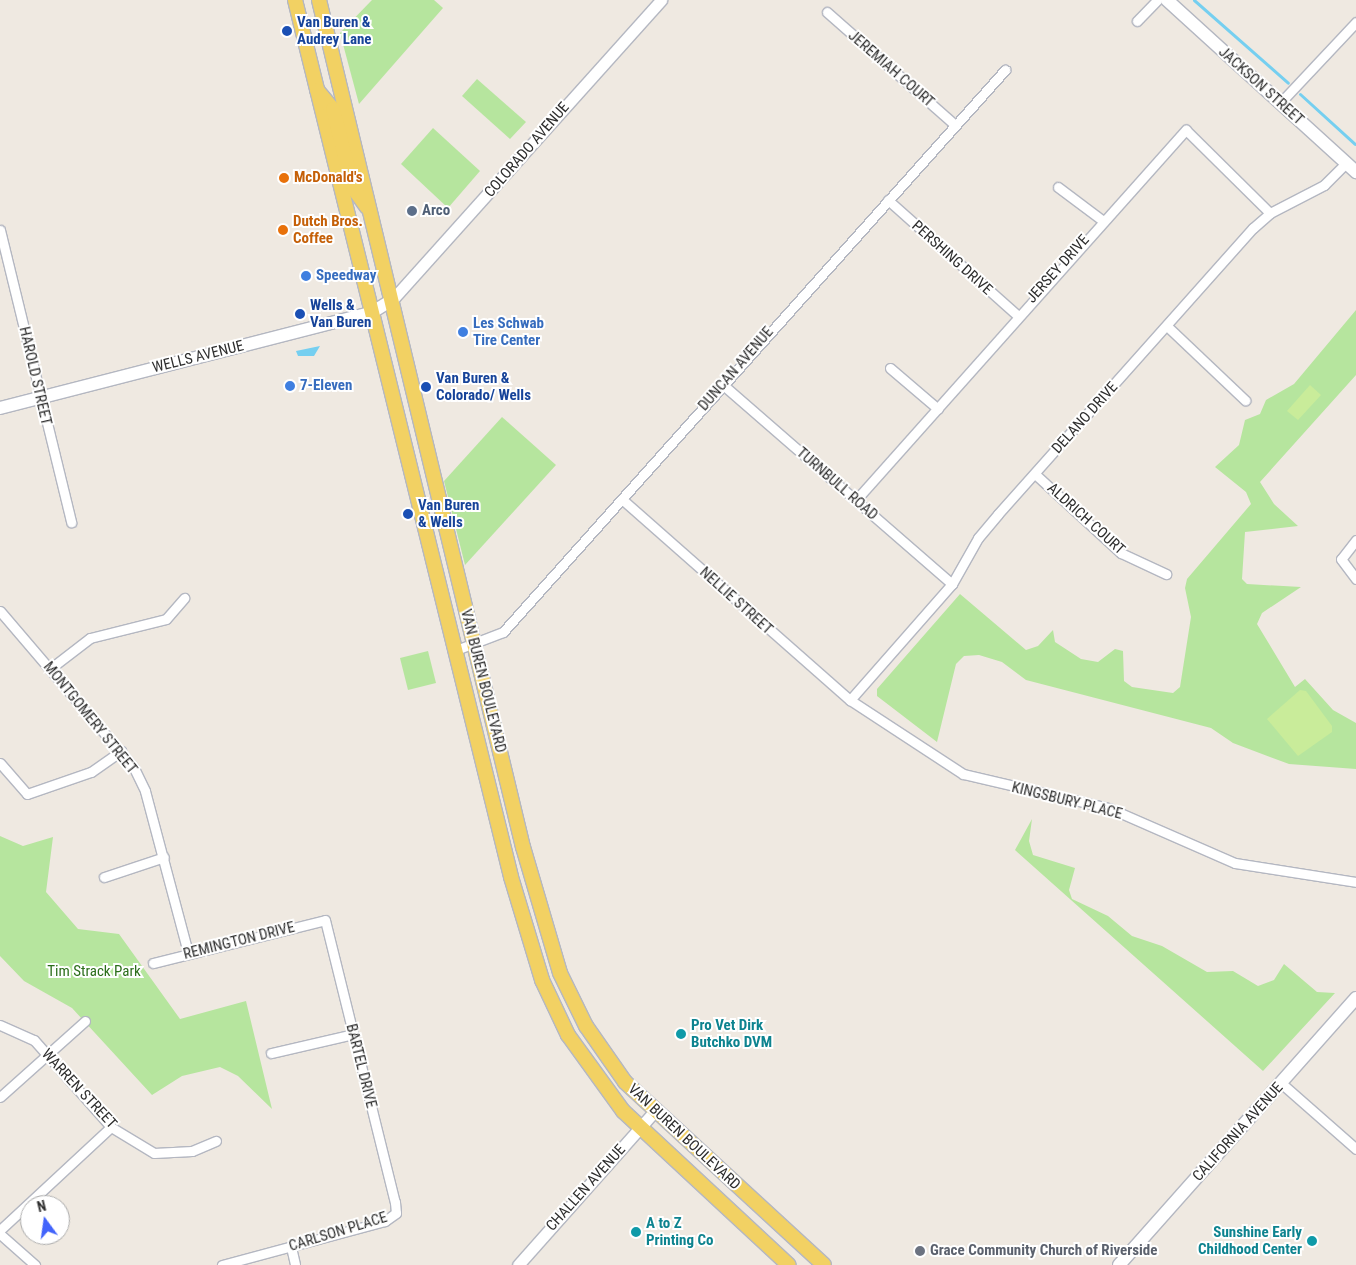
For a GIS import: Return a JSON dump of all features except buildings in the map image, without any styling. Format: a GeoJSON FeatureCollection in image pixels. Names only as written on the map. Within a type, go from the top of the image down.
{"type":"FeatureCollection","features":[{"type":"Feature","properties":{"kind":"main road","name":"VAN BUREN BOULEVARD"},"geometry":{"type":"LineString","coordinates":[[295,0],[511,877],[533,958],[564,1026],[604,1090],[639,1128],[789,1265]]}},
{"type":"Feature","properties":{"kind":"main road","name":"VAN BUREN BOULEVARD"},"geometry":{"type":"LineString","coordinates":[[318,0],[474,645],[548,941],[573,1003],[617,1072],[654,1112],[824,1265]]}},
{"type":"Feature","properties":{"kind":"main road","name":"JACKSON STREET"},"geometry":{"type":"LineString","coordinates":[[1167,0],[1356,172]]}},
{"type":"Feature","properties":{"kind":"main road"},"geometry":{"type":"LineString","coordinates":[[317,90],[333,109],[352,188],[370,211]]}},
{"type":"Feature","properties":{"kind":"main road","name":"WELLS AVENUE"},"geometry":{"type":"LineString","coordinates":[[0,408],[371,313],[392,300]]}},
{"type":"Feature","properties":{"kind":"main road"},"geometry":{"type":"LineString","coordinates":[[511,877],[520,878],[536,926],[548,941]]}},
{"type":"Feature","properties":{"kind":"main road","name":"CALIFORNIA AVENUE"},"geometry":{"type":"LineString","coordinates":[[1120,1265],[1356,998]]}},
{"type":"Feature","properties":{"kind":"main road"},"geometry":{"type":"LineString","coordinates":[[564,1026],[572,1024],[579,1029],[601,1063],[617,1072]]}},
{"type":"Feature","properties":{"kind":"street","name":"COLORADO AVENUE"},"geometry":{"type":"LineString","coordinates":[[392,300],[661,0]]}},
{"type":"Feature","properties":{"kind":"street"},"geometry":{"type":"LineString","coordinates":[[1137,21],[1157,0]]}},
{"type":"Feature","properties":{"kind":"street","name":"JEREMIAH COURT"},"geometry":{"type":"LineString","coordinates":[[827,12],[955,125]]}},
{"type":"Feature","properties":{"kind":"street"},"geometry":{"type":"LineString","coordinates":[[1280,103],[1356,22]]}},
{"type":"Feature","properties":{"kind":"street","name":"DUNCAN AVENUE"},"geometry":{"type":"LineString","coordinates":[[456,650],[474,645],[503,632],[624,500],[722,384],[1004,70]]}},
{"type":"Feature","properties":{"kind":"street","name":"JERSEY DRIVE"},"geometry":{"type":"LineString","coordinates":[[856,500],[938,409],[1017,315],[1186,130],[1270,213]]}},
{"type":"Feature","properties":{"kind":"street","name":"DELANO DRIVE"},"geometry":{"type":"LineString","coordinates":[[850,700],[952,584],[978,538],[1270,213],[1324,185],[1346,163]]}},
{"type":"Feature","properties":{"kind":"street"},"geometry":{"type":"LineString","coordinates":[[1058,187],[1102,220]]}},
{"type":"Feature","properties":{"kind":"street","name":"PERSHING DRIVE"},"geometry":{"type":"LineString","coordinates":[[888,200],[1017,315]]}},
{"type":"Feature","properties":{"kind":"street","name":"HAROLD STREET"},"geometry":{"type":"LineString","coordinates":[[0,230],[70,522]]}},
{"type":"Feature","properties":{"kind":"street"},"geometry":{"type":"LineString","coordinates":[[1167,326],[1245,400]]}},
{"type":"Feature","properties":{"kind":"street"},"geometry":{"type":"LineString","coordinates":[[890,368],[938,409]]}},
{"type":"Feature","properties":{"kind":"street","name":"TURNBULL ROAD"},"geometry":{"type":"LineString","coordinates":[[722,384],[952,584]]}},
{"type":"Feature","properties":{"kind":"street","name":"ALDRICH COURT"},"geometry":{"type":"LineString","coordinates":[[1035,474],[1120,554],[1166,574]]}},
{"type":"Feature","properties":{"kind":"street","name":"NELLIE STREET"},"geometry":{"type":"LineString","coordinates":[[624,500],[850,700]]}},
{"type":"Feature","properties":{"kind":"street"},"geometry":{"type":"LineString","coordinates":[[1356,540],[1341,559],[1356,579]]}},
{"type":"Feature","properties":{"kind":"street"},"geometry":{"type":"LineString","coordinates":[[51,668],[90,638],[166,619],[184,598]]}},
{"type":"Feature","properties":{"kind":"street","name":"MONTGOMERY STREET"},"geometry":{"type":"LineString","coordinates":[[0,611],[121,751],[145,791],[188,953]]}},
{"type":"Feature","properties":{"kind":"street","name":"KINGSBURY PLACE"},"geometry":{"type":"LineString","coordinates":[[850,700],[964,774],[1109,808],[1236,862],[1356,882]]}},
{"type":"Feature","properties":{"kind":"street"},"geometry":{"type":"LineString","coordinates":[[0,763],[27,794],[91,772],[121,751]]}},
{"type":"Feature","properties":{"kind":"street"},"geometry":{"type":"LineString","coordinates":[[104,877],[164,857]]}},
{"type":"Feature","properties":{"kind":"street","name":"REMINGTON DRIVE"},"geometry":{"type":"LineString","coordinates":[[153,963],[324,920]]}},
{"type":"Feature","properties":{"kind":"street","name":"BARTEL DRIVE"},"geometry":{"type":"LineString","coordinates":[[324,920],[396,1213]]}},
{"type":"Feature","properties":{"kind":"street"},"geometry":{"type":"LineString","coordinates":[[0,1097],[85,1021]]}},
{"type":"Feature","properties":{"kind":"street","name":"WARREN STREET"},"geometry":{"type":"LineString","coordinates":[[0,1025],[34,1040],[110,1127],[154,1153],[192,1151],[216,1141]]}},
{"type":"Feature","properties":{"kind":"street"},"geometry":{"type":"LineString","coordinates":[[271,1053],[353,1034]]}},
{"type":"Feature","properties":{"kind":"street"},"geometry":{"type":"LineString","coordinates":[[1281,1083],[1356,1149]]}},
{"type":"Feature","properties":{"kind":"street","name":"CHALLEN AVENUE"},"geometry":{"type":"LineString","coordinates":[[518,1265],[654,1112]]}},
{"type":"Feature","properties":{"kind":"street"},"geometry":{"type":"LineString","coordinates":[[0,1230],[110,1127]]}},
{"type":"Feature","properties":{"kind":"street","name":"CARLSON PLACE"},"geometry":{"type":"LineString","coordinates":[[222,1265],[385,1221],[396,1213]]}},
{"type":"Feature","properties":{"kind":"street"},"geometry":{"type":"LineString","coordinates":[[0,1234],[35,1265]]}},
{"type":"Feature","properties":{"kind":"street"},"geometry":{"type":"LineString","coordinates":[[291,1247],[295,1265]]}},
{"type":"Feature","properties":{"kind":"green space"},"geometry":{"type":"Polygon","coordinates":[[[372,0],[434,0],[443,8],[359,104],[340,33],[372,0]]]}},
{"type":"Feature","properties":{"kind":"green space"},"geometry":{"type":"Polygon","coordinates":[[[477,79],[526,122],[510,139],[462,96],[477,79]]]}},
{"type":"Feature","properties":{"kind":"green space"},"geometry":{"type":"Polygon","coordinates":[[[433,128],[480,171],[448,208],[401,164],[433,128]]]}},
{"type":"Feature","properties":{"kind":"green space"},"geometry":{"type":"Polygon","coordinates":[[[1356,310],[1356,375],[1260,482],[1274,504],[1298,526],[1245,532],[1242,579],[1247,584],[1301,587],[1262,613],[1257,624],[1295,687],[1305,679],[1333,710],[1356,723],[1356,769],[1289,764],[1233,743],[1211,728],[1026,680],[1002,662],[979,655],[964,656],[956,664],[937,742],[877,696],[877,689],[960,594],[1026,650],[1038,646],[1053,630],[1055,642],[1081,659],[1098,662],[1115,649],[1123,651],[1124,681],[1132,687],[1173,693],[1180,687],[1191,617],[1185,588],[1187,579],[1251,504],[1246,492],[1215,467],[1239,445],[1245,420],[1260,414],[1266,400],[1294,384],[1356,310]]]}},
{"type":"Feature","properties":{"kind":"green space"},"geometry":{"type":"Polygon","coordinates":[[[1310,385],[1321,395],[1298,420],[1287,411],[1310,385]]]}},
{"type":"Feature","properties":{"kind":"green space"},"geometry":{"type":"Polygon","coordinates":[[[502,417],[556,465],[465,565],[444,481],[502,417]]]}},
{"type":"Feature","properties":{"kind":"green space"},"geometry":{"type":"Polygon","coordinates":[[[428,651],[436,683],[408,690],[400,658],[428,651]]]}},
{"type":"Feature","properties":{"kind":"green space"},"geometry":{"type":"Polygon","coordinates":[[[1300,690],[1306,691],[1332,726],[1332,732],[1298,756],[1267,719],[1300,690]]]}},
{"type":"Feature","properties":{"kind":"green space"},"geometry":{"type":"Polygon","coordinates":[[[1032,819],[1029,841],[1033,855],[1075,868],[1069,890],[1072,899],[1108,916],[1132,936],[1162,946],[1207,972],[1233,971],[1258,986],[1274,980],[1284,964],[1317,992],[1335,993],[1263,1071],[1015,850],[1032,819]]]}},
{"type":"Feature","properties":{"kind":"green space","name":"Tim Strack Park"},"geometry":{"type":"Polygon","coordinates":[[[0,836],[23,846],[53,837],[46,892],[78,929],[119,934],[180,1019],[246,1001],[272,1109],[238,1076],[220,1067],[182,1076],[152,1095],[72,1008],[24,981],[0,956],[0,836]]]}},
{"type":"Feature","properties":{"kind":"water"},"geometry":{"type":"Polygon","coordinates":[[[320,346],[314,356],[298,356],[296,351],[320,346]]]}},
{"type":"Feature","properties":{"kind":"waterway"},"geometry":{"type":"LineString","coordinates":[[1194,0],[1288,83]]}},
{"type":"Feature","properties":{"kind":"waterway"},"geometry":{"type":"LineString","coordinates":[[1300,94],[1355,144]]}},
{"type":"Feature","properties":{"kind":"place","name":"Van Buren & Audrey Lane"},"geometry":{"type":"Point","coordinates":[287,31]}},
{"type":"Feature","properties":{"kind":"place","name":"McDonald's"},"geometry":{"type":"Point","coordinates":[284,178]}},
{"type":"Feature","properties":{"kind":"place","name":"Arco"},"geometry":{"type":"Point","coordinates":[412,211]}},
{"type":"Feature","properties":{"kind":"place","name":"Dutch Bros. Coffee"},"geometry":{"type":"Point","coordinates":[283,230]}},
{"type":"Feature","properties":{"kind":"place","name":"Speedway"},"geometry":{"type":"Point","coordinates":[306,276]}},
{"type":"Feature","properties":{"kind":"place","name":"Wells & Van Buren"},"geometry":{"type":"Point","coordinates":[300,314]}},
{"type":"Feature","properties":{"kind":"place","name":"Les Schwab Tire Center"},"geometry":{"type":"Point","coordinates":[463,332]}},
{"type":"Feature","properties":{"kind":"place","name":"7-Eleven"},"geometry":{"type":"Point","coordinates":[290,386]}},
{"type":"Feature","properties":{"kind":"place","name":"Van Buren & Colorado/ Wells"},"geometry":{"type":"Point","coordinates":[426,387]}},
{"type":"Feature","properties":{"kind":"place","name":"Van Buren & Wells"},"geometry":{"type":"Point","coordinates":[408,514]}},
{"type":"Feature","properties":{"kind":"place","name":"Pro Vet Dirk Butchko DVM"},"geometry":{"type":"Point","coordinates":[681,1034]}},
{"type":"Feature","properties":{"kind":"place","name":"A to Z Printing Co"},"geometry":{"type":"Point","coordinates":[636,1232]}},
{"type":"Feature","properties":{"kind":"place","name":"Sunshine Early Childhood Center"},"geometry":{"type":"Point","coordinates":[1312,1241]}},
{"type":"Feature","properties":{"kind":"place","name":"Grace Community Church of Riverside"},"geometry":{"type":"Point","coordinates":[920,1251]}}]}
